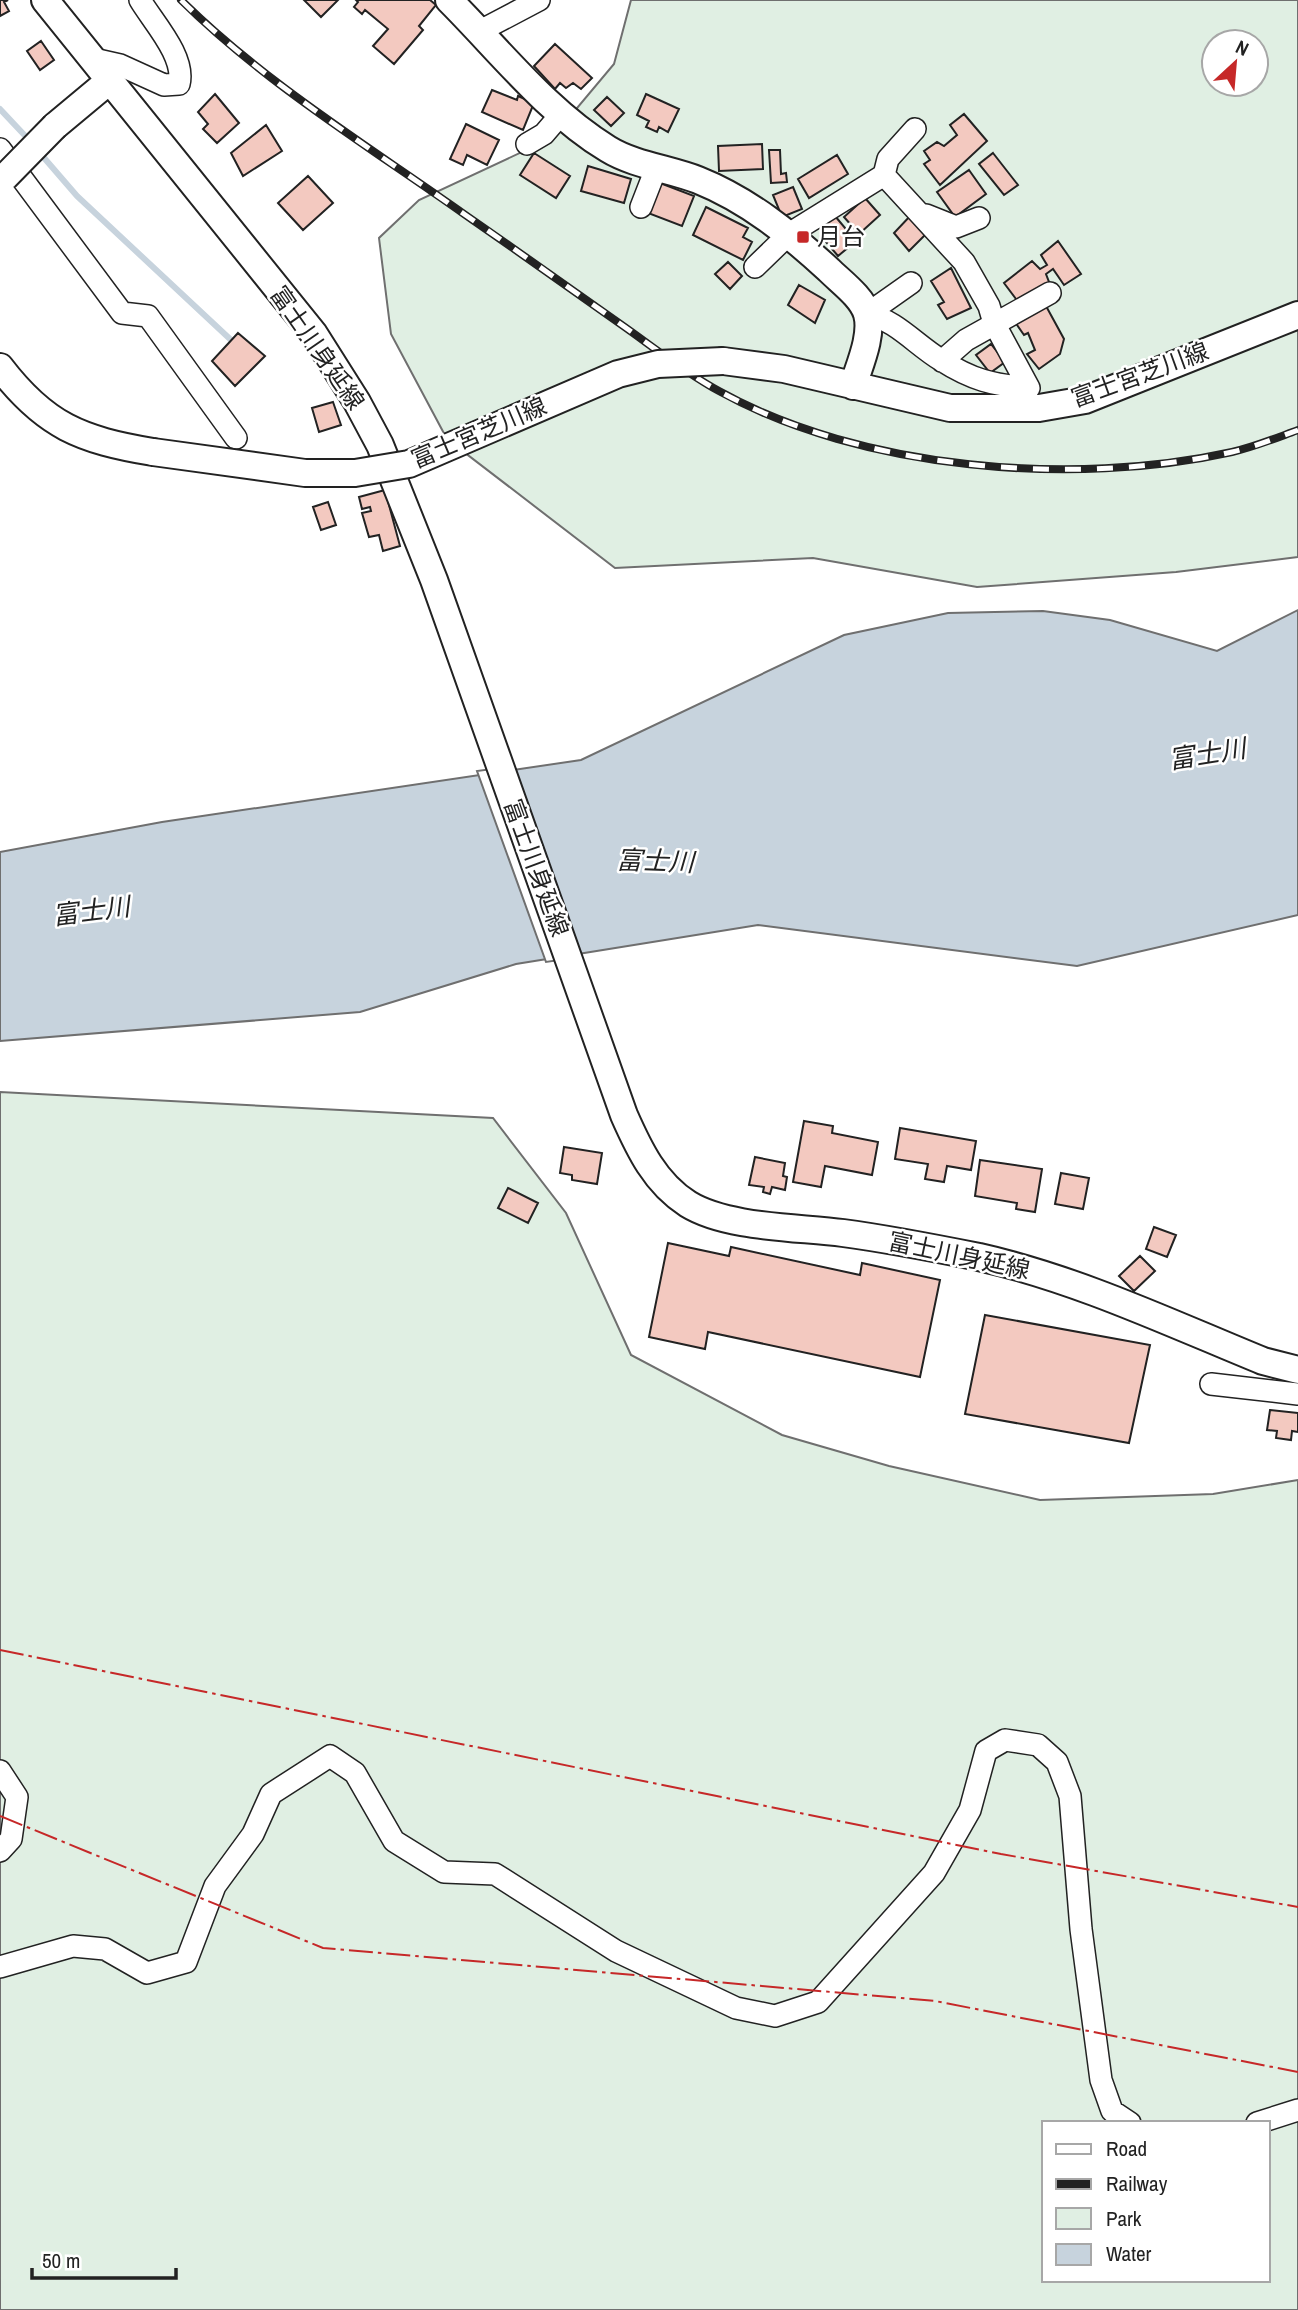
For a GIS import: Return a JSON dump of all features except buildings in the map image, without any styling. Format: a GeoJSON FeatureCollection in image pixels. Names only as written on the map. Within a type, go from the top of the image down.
{"type":"FeatureCollection","features":[{"type":"Feature","properties":{"kind":"main road","name":"富士川身延線"},"geometry":{"type":"LineString","coordinates":[[45,0],[89,58],[314,334],[357,402],[380,445],[434,580],[624,1115],[641,1154],[664,1185],[688,1203],[715,1217],[871,1237],[981,1258],[1041,1274],[1263,1361],[1298,1370]]}},
{"type":"Feature","properties":{"kind":"main road"},"geometry":{"type":"LineString","coordinates":[[449,0],[562,113],[611,151],[699,181],[744,203],[789,234],[853,292],[867,314],[866,342],[853,386]]}},
{"type":"Feature","properties":{"kind":"main road"},"geometry":{"type":"LineString","coordinates":[[3,181],[55,126],[109,81]]}},
{"type":"Feature","properties":{"kind":"main road","name":"富士宮芝川線"},"geometry":{"type":"LineString","coordinates":[[0,367],[23,397],[62,427],[112,445],[305,473],[355,473],[409,464],[618,374],[658,364],[723,362],[784,369],[950,408],[1039,408],[1085,400],[1298,315]]}},
{"type":"Feature","properties":{"kind":"street"},"geometry":{"type":"LineString","coordinates":[[89,58],[120,65],[164,85],[179,84],[182,74],[173,53],[140,0]]}},
{"type":"Feature","properties":{"kind":"street"},"geometry":{"type":"LineString","coordinates":[[480,31],[539,0]]}},
{"type":"Feature","properties":{"kind":"street"},"geometry":{"type":"LineString","coordinates":[[527,144],[544,134],[562,113]]}},
{"type":"Feature","properties":{"kind":"street"},"geometry":{"type":"LineString","coordinates":[[755,267],[789,234],[884,175],[888,159],[915,129]]}},
{"type":"Feature","properties":{"kind":"street"},"geometry":{"type":"LineString","coordinates":[[0,149],[121,313],[148,316],[236,439]]}},
{"type":"Feature","properties":{"kind":"street"},"geometry":{"type":"LineString","coordinates":[[641,207],[657,166]]}},
{"type":"Feature","properties":{"kind":"street"},"geometry":{"type":"LineString","coordinates":[[867,314],[883,317],[942,361],[989,385],[1029,388],[964,262],[884,175]]}},
{"type":"Feature","properties":{"kind":"street"},"geometry":{"type":"LineString","coordinates":[[921,213],[956,227],[979,218]]}},
{"type":"Feature","properties":{"kind":"street"},"geometry":{"type":"LineString","coordinates":[[867,314],[911,283]]}},
{"type":"Feature","properties":{"kind":"street"},"geometry":{"type":"LineString","coordinates":[[942,361],[994,323],[1049,293]]}},
{"type":"Feature","properties":{"kind":"street"},"geometry":{"type":"LineString","coordinates":[[1211,1384],[1298,1394]]}},
{"type":"Feature","properties":{"kind":"street"},"geometry":{"type":"LineString","coordinates":[[0,1967],[73,1946],[105,1949],[146,1973],[187,1962],[215,1886],[253,1834],[271,1794],[330,1756],[355,1773],[394,1841],[444,1872],[495,1874],[616,1951],[736,2008],[775,2016],[818,2001],[934,1873],[970,1810],[986,1751],[1005,1740],[1038,1745],[1057,1762],[1070,1796],[1081,1929],[1101,2080],[1112,2110],[1127,2121]]}},
{"type":"Feature","properties":{"kind":"street"},"geometry":{"type":"LineString","coordinates":[[0,1771],[16,1797],[10,1839],[0,1852]]}},
{"type":"Feature","properties":{"kind":"street"},"geometry":{"type":"LineString","coordinates":[[1263,2121],[1298,2110]]}},
{"type":"Feature","properties":{"kind":"green space"},"geometry":{"type":"Polygon","coordinates":[[[631,0],[1298,0],[1298,557],[1176,572],[977,587],[813,558],[615,568],[447,439],[391,334],[379,238],[419,200],[552,138],[614,64],[631,0]]]}},
{"type":"Feature","properties":{"kind":"green space"},"geometry":{"type":"Polygon","coordinates":[[[0,1092],[493,1118],[566,1213],[631,1355],[782,1435],[889,1466],[1040,1500],[1213,1494],[1298,1480],[1298,2310],[0,2310],[0,1092]]]}},
{"type":"Feature","properties":{"kind":"water","name":"富士川"},"geometry":{"type":"Polygon","coordinates":[[[1298,610],[1298,915],[1077,966],[758,925],[516,964],[360,1012],[0,1041],[0,852],[162,822],[581,760],[844,635],[948,613],[1043,611],[1110,620],[1217,651],[1298,610]]]}},
{"type":"Feature","properties":{"kind":"pier"},"geometry":{"type":"Polygon","coordinates":[[[513,766],[580,957],[546,962],[477,771],[513,766]]]}},
{"type":"Feature","properties":{"kind":"waterway"},"geometry":{"type":"LineString","coordinates":[[0,109],[30,141]]}},
{"type":"Feature","properties":{"kind":"waterway"},"geometry":{"type":"LineString","coordinates":[[39,152],[77,196],[230,339]]}},
{"type":"Feature","properties":{"kind":"railway"},"geometry":{"type":"LineString","coordinates":[[181,0],[247,59],[354,138],[693,376],[775,418],[837,439],[902,454],[970,464],[1038,469],[1170,463],[1240,450],[1298,430]]}},
{"type":"Feature","properties":{"kind":"power"},"geometry":{"type":"LineString","coordinates":[[0,1650],[1001,1854],[1298,1907]]}},
{"type":"Feature","properties":{"kind":"power"},"geometry":{"type":"LineString","coordinates":[[0,1816],[323,1948],[935,2001],[1298,2072]]}},
{"type":"Feature","properties":{"kind":"place","name":"月台"},"geometry":{"type":"Point","coordinates":[803,237]}}]}
